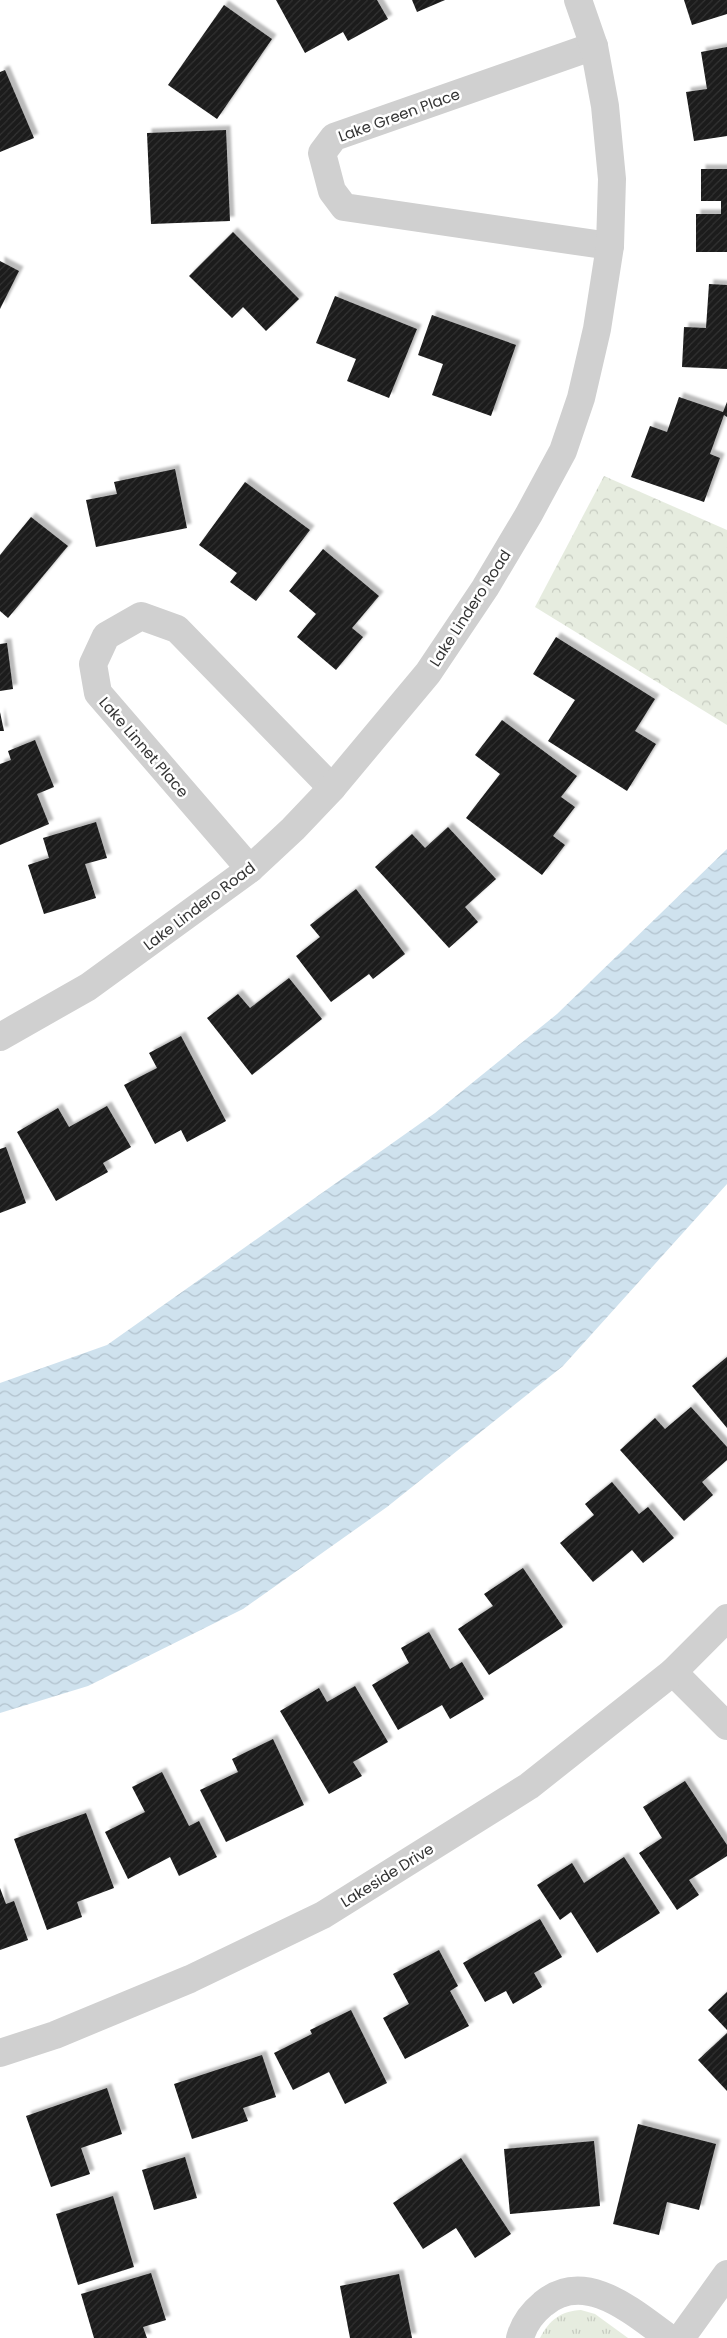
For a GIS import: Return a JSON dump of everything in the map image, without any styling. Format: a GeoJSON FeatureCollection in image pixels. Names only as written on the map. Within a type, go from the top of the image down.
{"type":"FeatureCollection","features":[{"type":"Feature","properties":{"kind":"street","name":"Lake Lindero Road"},"geometry":{"type":"LineString","coordinates":[[0,1037],[88,987],[250,869],[293,829],[332,788],[428,673],[485,588],[529,514],[563,451],[580,398],[596,330],[610,246],[612,179],[605,106],[594,46],[578,0]]}},
{"type":"Feature","properties":{"kind":"street","name":"Lake Green Place"},"geometry":{"type":"LineString","coordinates":[[594,46],[334,137],[322,153],[332,191],[344,207],[610,246]]}},
{"type":"Feature","properties":{"kind":"street","name":"Lake Linnet Place"},"geometry":{"type":"LineString","coordinates":[[250,869],[98,694],[93,664],[106,636],[140,616],[177,629],[332,788]]}},
{"type":"Feature","properties":{"kind":"street","name":"Lakeside Drive"},"geometry":{"type":"LineString","coordinates":[[0,2053],[55,2035],[190,1979],[323,1915],[529,1786],[673,1672],[727,1618]]}},
{"type":"Feature","properties":{"kind":"street"},"geometry":{"type":"LineString","coordinates":[[673,1672],[727,1726]]}},
{"type":"Feature","properties":{"kind":"street"},"geometry":{"type":"LineString","coordinates":[[681,2338],[727,2274]]}},
{"type":"Feature","properties":{"kind":"street"},"geometry":{"type":"LineString","coordinates":[[520,2338],[530,2315],[551,2297],[574,2290],[595,2292],[621,2303],[668,2338]]}},
{"type":"Feature","properties":{"kind":"green space"},"geometry":{"type":"Polygon","coordinates":[[[604,476],[727,530],[727,725],[535,607],[604,476]]]}},
{"type":"Feature","properties":{"kind":"green space"},"geometry":{"type":"Polygon","coordinates":[[[581,2310],[595,2314],[628,2338],[540,2338],[547,2326],[556,2318],[567,2312],[581,2310]]]}},
{"type":"Feature","properties":{"kind":"water"},"geometry":{"type":"Polygon","coordinates":[[[727,849],[727,1184],[563,1366],[387,1507],[243,1609],[88,1686],[0,1713],[0,1383],[107,1345],[435,1113],[557,1014],[727,849]]]}},
{"type":"Feature","properties":{"kind":"building"},"geometry":{"type":"Polygon","coordinates":[[[276,0],[377,0],[388,19],[348,41],[343,32],[305,53],[276,0]]]}},
{"type":"Feature","properties":{"kind":"building"},"geometry":{"type":"Polygon","coordinates":[[[412,0],[445,0],[417,12],[412,0]]]}},
{"type":"Feature","properties":{"kind":"building"},"geometry":{"type":"Polygon","coordinates":[[[684,0],[727,0],[727,14],[692,25],[684,0]]]}},
{"type":"Feature","properties":{"kind":"building"},"geometry":{"type":"Polygon","coordinates":[[[224,5],[272,39],[217,119],[168,85],[224,5]]]}},
{"type":"Feature","properties":{"kind":"building"},"geometry":{"type":"Polygon","coordinates":[[[727,47],[727,136],[694,141],[686,92],[707,89],[701,52],[727,47]]]}},
{"type":"Feature","properties":{"kind":"building"},"geometry":{"type":"Polygon","coordinates":[[[5,70],[34,138],[0,152],[0,72],[5,70]]]}},
{"type":"Feature","properties":{"kind":"building"},"geometry":{"type":"Polygon","coordinates":[[[226,130],[230,221],[151,224],[147,133],[226,130]]]}},
{"type":"Feature","properties":{"kind":"building"},"geometry":{"type":"Polygon","coordinates":[[[701,169],[727,169],[727,252],[696,252],[696,214],[721,214],[721,201],[701,201],[701,169]]]}},
{"type":"Feature","properties":{"kind":"building"},"geometry":{"type":"Polygon","coordinates":[[[233,232],[299,299],[266,331],[243,307],[232,318],[189,276],[233,232]]]}},
{"type":"Feature","properties":{"kind":"building"},"geometry":{"type":"Polygon","coordinates":[[[0,261],[19,271],[0,309],[0,261]]]}},
{"type":"Feature","properties":{"kind":"building"},"geometry":{"type":"Polygon","coordinates":[[[709,284],[727,285],[727,369],[682,367],[684,327],[706,328],[709,284]]]}},
{"type":"Feature","properties":{"kind":"building"},"geometry":{"type":"Polygon","coordinates":[[[335,296],[417,329],[389,398],[347,381],[356,359],[316,343],[335,296]]]}},
{"type":"Feature","properties":{"kind":"building"},"geometry":{"type":"Polygon","coordinates":[[[432,315],[516,345],[491,416],[432,395],[443,364],[418,355],[432,315]]]}},
{"type":"Feature","properties":{"kind":"building"},"geometry":{"type":"Polygon","coordinates":[[[679,397],[723,412],[727,402],[727,417],[724,415],[710,454],[720,458],[704,502],[631,477],[650,426],[667,432],[679,397]]]}},
{"type":"Feature","properties":{"kind":"building"},"geometry":{"type":"Polygon","coordinates":[[[175,469],[187,528],[96,547],[86,500],[117,494],[114,482],[175,469]]]}},
{"type":"Feature","properties":{"kind":"building"},"geometry":{"type":"Polygon","coordinates":[[[245,482],[310,530],[256,601],[230,582],[237,573],[199,545],[245,482]]]}},
{"type":"Feature","properties":{"kind":"building"},"geometry":{"type":"Polygon","coordinates":[[[31,517],[68,546],[8,618],[0,611],[0,555],[31,517]]]}},
{"type":"Feature","properties":{"kind":"building"},"geometry":{"type":"Polygon","coordinates":[[[323,549],[379,596],[352,628],[363,637],[336,670],[297,637],[316,614],[289,591],[323,549]]]}},
{"type":"Feature","properties":{"kind":"building"},"geometry":{"type":"Polygon","coordinates":[[[556,637],[655,699],[635,731],[656,744],[627,791],[548,741],[575,700],[533,674],[556,637]]]}},
{"type":"Feature","properties":{"kind":"building"},"geometry":{"type":"Polygon","coordinates":[[[7,643],[13,689],[0,691],[0,644],[7,643]]]}},
{"type":"Feature","properties":{"kind":"building"},"geometry":{"type":"Polygon","coordinates":[[[0,712],[4,731],[0,731],[0,712]]]}},
{"type":"Feature","properties":{"kind":"building"},"geometry":{"type":"Polygon","coordinates":[[[502,720],[577,776],[561,797],[575,807],[553,836],[565,845],[542,875],[466,818],[500,774],[475,755],[502,720]]]}},
{"type":"Feature","properties":{"kind":"building"},"geometry":{"type":"Polygon","coordinates":[[[35,740],[54,787],[37,794],[49,824],[0,845],[0,764],[11,760],[8,751],[35,740]]]}},
{"type":"Feature","properties":{"kind":"building"},"geometry":{"type":"Polygon","coordinates":[[[96,822],[107,858],[85,864],[96,898],[44,914],[28,865],[49,858],[43,838],[96,822]]]}},
{"type":"Feature","properties":{"kind":"building"},"geometry":{"type":"Polygon","coordinates":[[[448,827],[496,879],[465,907],[478,922],[449,948],[375,867],[412,834],[425,848],[448,827]]]}},
{"type":"Feature","properties":{"kind":"building"},"geometry":{"type":"Polygon","coordinates":[[[356,889],[405,954],[373,979],[369,974],[331,1002],[296,956],[320,937],[310,925],[356,889]]]}},
{"type":"Feature","properties":{"kind":"building"},"geometry":{"type":"Polygon","coordinates":[[[289,978],[322,1019],[252,1075],[207,1018],[238,994],[250,1008],[289,978]]]}},
{"type":"Feature","properties":{"kind":"building"},"geometry":{"type":"Polygon","coordinates":[[[181,1036],[226,1121],[187,1142],[181,1130],[155,1144],[124,1085],[157,1068],[149,1053],[181,1036]]]}},
{"type":"Feature","properties":{"kind":"building"},"geometry":{"type":"Polygon","coordinates":[[[107,1106],[131,1147],[103,1163],[108,1172],[56,1201],[17,1132],[58,1108],[69,1127],[107,1106]]]}},
{"type":"Feature","properties":{"kind":"building"},"geometry":{"type":"Polygon","coordinates":[[[6,1147],[26,1203],[0,1213],[0,1149],[6,1147]]]}},
{"type":"Feature","properties":{"kind":"building"},"geometry":{"type":"Polygon","coordinates":[[[727,1357],[727,1428],[692,1386],[727,1357]]]}},
{"type":"Feature","properties":{"kind":"building"},"geometry":{"type":"Polygon","coordinates":[[[691,1407],[727,1447],[727,1460],[702,1482],[713,1495],[684,1521],[620,1450],[655,1418],[665,1429],[691,1407]]]}},
{"type":"Feature","properties":{"kind":"building"},"geometry":{"type":"Polygon","coordinates":[[[612,1482],[639,1514],[648,1507],[674,1538],[643,1563],[632,1550],[593,1582],[560,1543],[594,1515],[585,1504],[612,1482]]]}},
{"type":"Feature","properties":{"kind":"building"},"geometry":{"type":"Polygon","coordinates":[[[523,1568],[563,1627],[489,1675],[458,1629],[493,1606],[484,1594],[523,1568]]]}},
{"type":"Feature","properties":{"kind":"building"},"geometry":{"type":"Polygon","coordinates":[[[429,1632],[450,1669],[462,1662],[484,1699],[450,1719],[442,1705],[398,1730],[372,1685],[409,1663],[401,1648],[429,1632]]]}},
{"type":"Feature","properties":{"kind":"building"},"geometry":{"type":"Polygon","coordinates":[[[355,1686],[388,1742],[353,1762],[362,1776],[329,1794],[280,1711],[319,1688],[327,1702],[355,1686]]]}},
{"type":"Feature","properties":{"kind":"building"},"geometry":{"type":"Polygon","coordinates":[[[273,1739],[304,1805],[226,1842],[200,1790],[238,1772],[232,1759],[273,1739]]]}},
{"type":"Feature","properties":{"kind":"building"},"geometry":{"type":"Polygon","coordinates":[[[162,1772],[189,1826],[199,1821],[217,1857],[179,1876],[170,1857],[128,1879],[105,1832],[145,1812],[132,1787],[162,1772]]]}},
{"type":"Feature","properties":{"kind":"building"},"geometry":{"type":"Polygon","coordinates":[[[685,1781],[727,1845],[727,1856],[689,1880],[699,1895],[677,1910],[639,1853],[662,1838],[643,1807],[685,1781]]]}},
{"type":"Feature","properties":{"kind":"building"},"geometry":{"type":"Polygon","coordinates":[[[86,1813],[114,1888],[77,1902],[82,1917],[47,1930],[14,1839],[86,1813]]]}},
{"type":"Feature","properties":{"kind":"building"},"geometry":{"type":"Polygon","coordinates":[[[624,1857],[660,1913],[597,1953],[571,1912],[560,1920],[537,1885],[572,1863],[584,1883],[624,1857]]]}},
{"type":"Feature","properties":{"kind":"building"},"geometry":{"type":"Polygon","coordinates":[[[0,1888],[6,1904],[14,1901],[28,1940],[0,1950],[0,1888]]]}},
{"type":"Feature","properties":{"kind":"building"},"geometry":{"type":"Polygon","coordinates":[[[540,1919],[562,1957],[534,1973],[542,1987],[513,2004],[506,1991],[485,2002],[463,1963],[540,1919]]]}},
{"type":"Feature","properties":{"kind":"building"},"geometry":{"type":"Polygon","coordinates":[[[439,1950],[458,1986],[450,1991],[469,2026],[405,2059],[383,2018],[409,2004],[393,1974],[439,1950]]]}},
{"type":"Feature","properties":{"kind":"building"},"geometry":{"type":"Polygon","coordinates":[[[727,1992],[727,2030],[708,2010],[727,1992]]]}},
{"type":"Feature","properties":{"kind":"building"},"geometry":{"type":"Polygon","coordinates":[[[351,2010],[387,2083],[345,2104],[329,2072],[293,2090],[274,2053],[312,2034],[310,2030],[351,2010]]]}},
{"type":"Feature","properties":{"kind":"building"},"geometry":{"type":"Polygon","coordinates":[[[727,2033],[727,2091],[698,2060],[727,2033]]]}},
{"type":"Feature","properties":{"kind":"building"},"geometry":{"type":"Polygon","coordinates":[[[262,2055],[276,2097],[243,2108],[248,2121],[192,2139],[174,2084],[262,2055]]]}},
{"type":"Feature","properties":{"kind":"building"},"geometry":{"type":"Polygon","coordinates":[[[107,2088],[122,2134],[81,2148],[90,2174],[51,2187],[26,2116],[107,2088]]]}},
{"type":"Feature","properties":{"kind":"building"},"geometry":{"type":"Polygon","coordinates":[[[638,2124],[716,2144],[699,2210],[667,2202],[659,2235],[613,2224],[638,2124]]]}},
{"type":"Feature","properties":{"kind":"building"},"geometry":{"type":"Polygon","coordinates":[[[594,2141],[600,2206],[510,2214],[504,2149],[594,2141]]]}},
{"type":"Feature","properties":{"kind":"building"},"geometry":{"type":"Polygon","coordinates":[[[185,2157],[197,2198],[154,2210],[142,2170],[185,2157]]]}},
{"type":"Feature","properties":{"kind":"building"},"geometry":{"type":"Polygon","coordinates":[[[461,2158],[511,2234],[475,2258],[456,2228],[423,2249],[393,2203],[461,2158]]]}},
{"type":"Feature","properties":{"kind":"building"},"geometry":{"type":"Polygon","coordinates":[[[113,2196],[134,2267],[78,2285],[56,2214],[113,2196]]]}},
{"type":"Feature","properties":{"kind":"building"},"geometry":{"type":"Polygon","coordinates":[[[151,2273],[166,2320],[143,2327],[147,2338],[94,2338],[81,2294],[151,2273]]]}},
{"type":"Feature","properties":{"kind":"building"},"geometry":{"type":"Polygon","coordinates":[[[399,2274],[412,2338],[350,2338],[340,2286],[399,2274]]]}}]}
